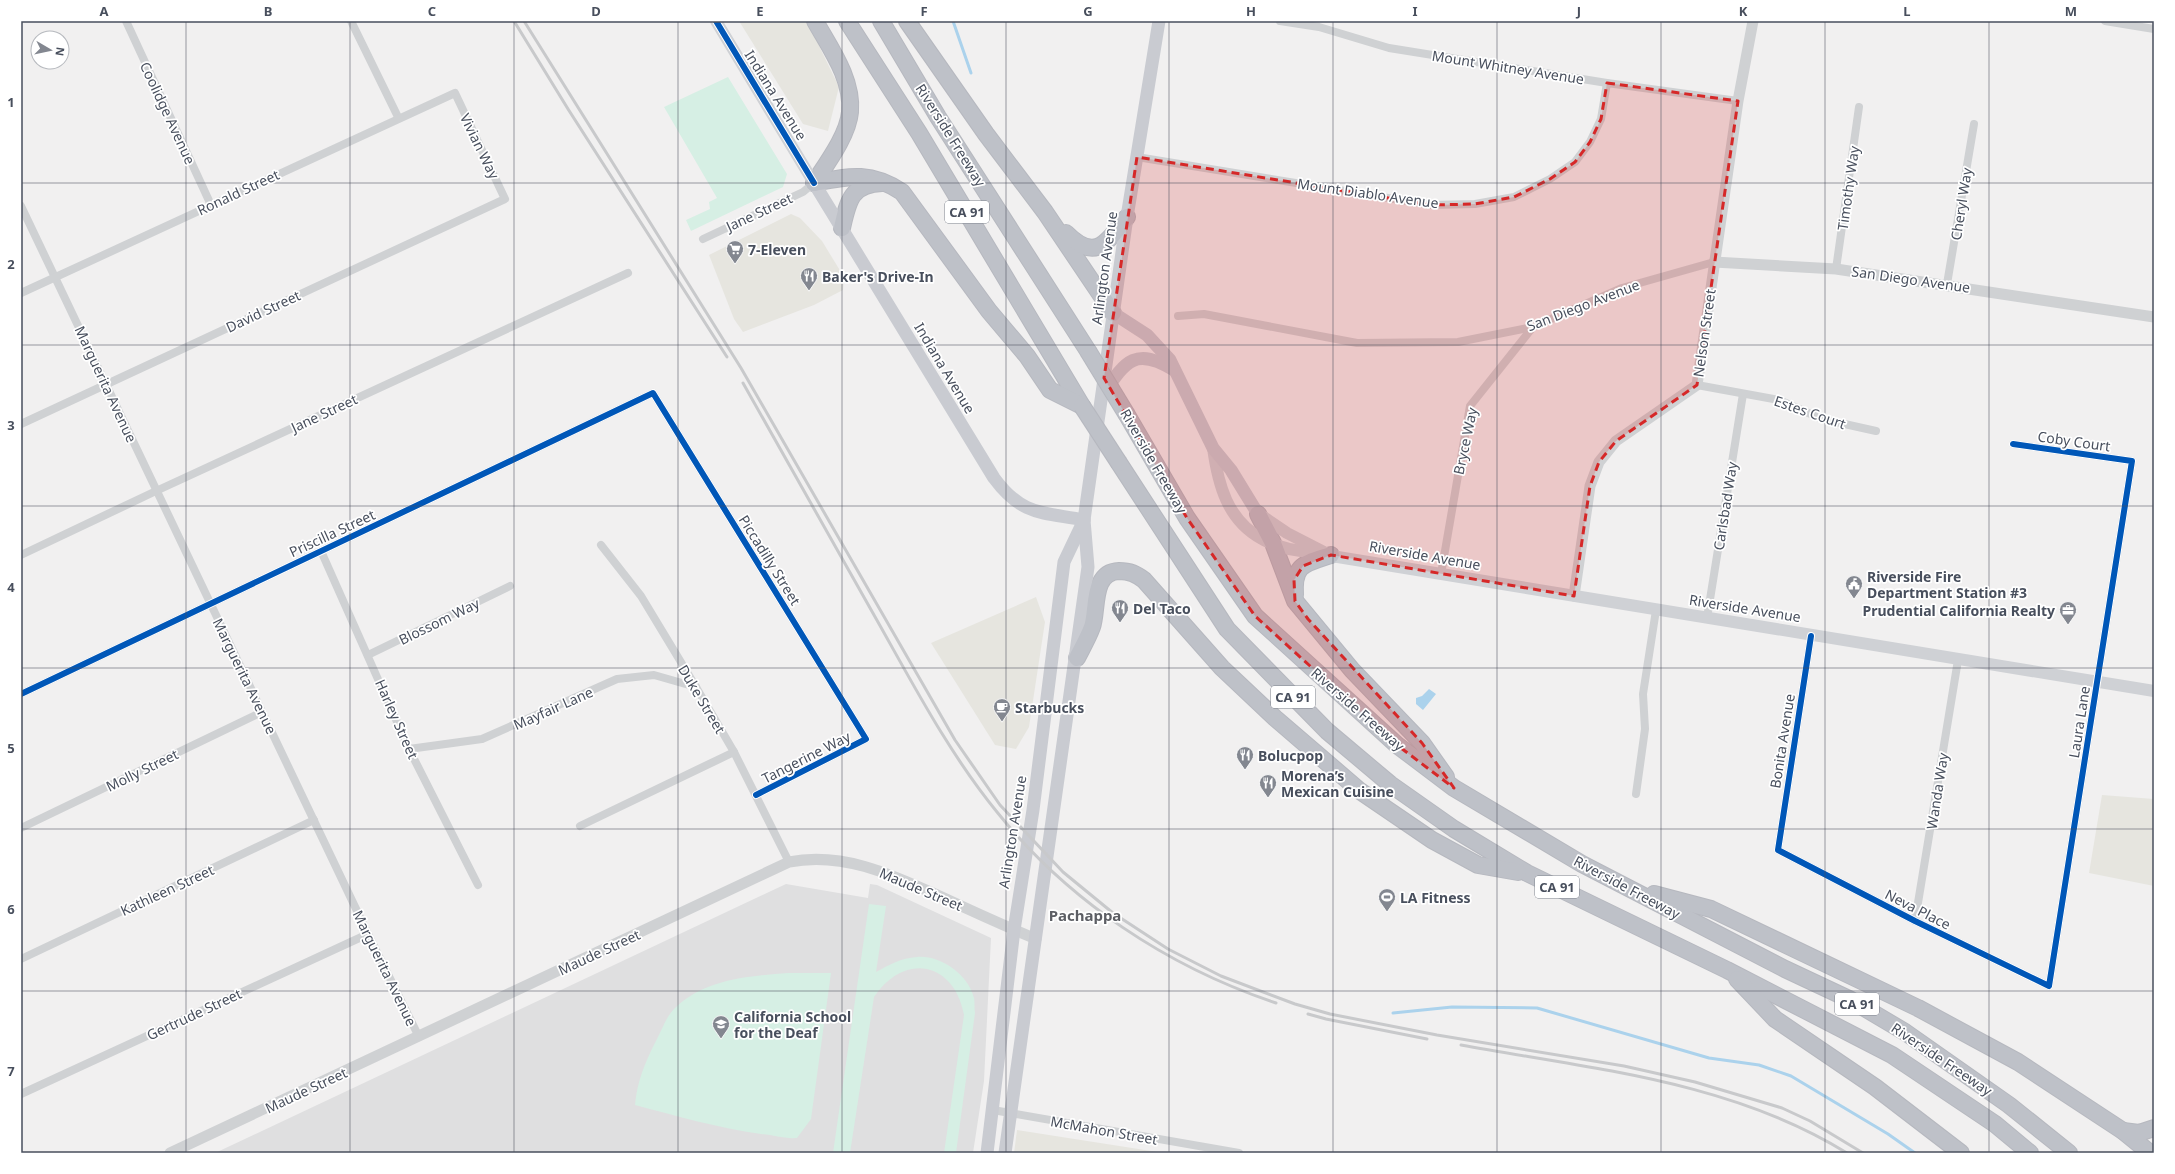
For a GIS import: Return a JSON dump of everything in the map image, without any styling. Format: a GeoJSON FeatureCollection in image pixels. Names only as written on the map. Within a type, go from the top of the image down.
{"type":"FeatureCollection","features":[{"type":"Feature","properties":{"kind":"highway"},"geometry":{"type":"LineString","coordinates":[[814,183],[835,151],[850,112],[850,97],[841,67],[815,21]]}},
{"type":"Feature","properties":{"kind":"highway","name":"Riverside Freeway"},"geometry":{"type":"LineString","coordinates":[[847,21],[923,140],[1082,406],[1227,629],[1327,732],[1390,784],[1422,807],[1454,829],[1527,873],[1727,970],[1892,1055],[1995,1124],[2030,1153]]}},
{"type":"Feature","properties":{"kind":"highway","name":"Riverside Freeway"},"geometry":{"type":"LineString","coordinates":[[881,21],[938,117],[1088,351],[1187,518],[1255,616],[1397,745],[1454,788],[1582,864],[1785,969],[1851,1000],[1905,1032],[2009,1105],[2069,1153]]}},
{"type":"Feature","properties":{"kind":"highway"},"geometry":{"type":"LineString","coordinates":[[907,21],[986,134],[1045,212],[1113,313]]}},
{"type":"Feature","properties":{"kind":"highway"},"geometry":{"type":"LineString","coordinates":[[814,183],[849,176],[867,176],[887,182],[902,192],[989,311],[1027,356],[1050,390],[1082,406]]}},
{"type":"Feature","properties":{"kind":"highway"},"geometry":{"type":"LineString","coordinates":[[842,228],[846,209],[854,192],[865,184],[887,182]]}},
{"type":"Feature","properties":{"kind":"highway"},"geometry":{"type":"LineString","coordinates":[[1045,212],[1079,246],[1091,248],[1096,248],[1105,244],[1127,216]]}},
{"type":"Feature","properties":{"kind":"highway"},"geometry":{"type":"LineString","coordinates":[[1258,514],[1273,543],[1295,601],[1358,676],[1422,743],[1454,788]]}},
{"type":"Feature","properties":{"kind":"highway"},"geometry":{"type":"LineString","coordinates":[[1295,601],[1294,580],[1300,569],[1311,562],[1331,555]]}},
{"type":"Feature","properties":{"kind":"highway"},"geometry":{"type":"LineString","coordinates":[[1077,658],[1092,627],[1098,591],[1102,580],[1116,571],[1135,573],[1144,580],[1222,668],[1276,718],[1360,790],[1432,840],[1478,865],[1527,873]]}},
{"type":"Feature","properties":{"kind":"highway"},"geometry":{"type":"LineString","coordinates":[[1626,887],[1711,909],[1918,1008],[2018,1062],[2123,1131],[2150,1153]]}},
{"type":"Feature","properties":{"kind":"highway"},"geometry":{"type":"LineString","coordinates":[[1727,970],[1775,1018],[1876,1087],[1961,1153]]}},
{"type":"Feature","properties":{"kind":"highway"},"geometry":{"type":"LineString","coordinates":[[2123,1131],[2139,1133],[2154,1128]]}},
{"type":"Feature","properties":{"kind":"main road","name":"Indiana Avenue"},"geometry":{"type":"LineString","coordinates":[[716,21],[994,478],[1006,494],[1022,506],[1032,510],[1084,520]]}},
{"type":"Feature","properties":{"kind":"main road","name":"Arlington Avenue"},"geometry":{"type":"LineString","coordinates":[[1006,1153],[1077,658],[1088,567],[1084,520],[1127,216],[1159,21]]}},
{"type":"Feature","properties":{"kind":"main road","name":"Riverside Avenue"},"geometry":{"type":"LineString","coordinates":[[1113,313],[1158,344],[1170,360],[1213,448],[1231,470],[1258,514],[1287,533],[1331,555]]}},
{"type":"Feature","properties":{"kind":"main road"},"geometry":{"type":"LineString","coordinates":[[1102,396],[1119,371],[1132,360],[1146,358],[1159,361],[1176,371]]}},
{"type":"Feature","properties":{"kind":"main road","name":"Riverside Avenue"},"geometry":{"type":"LineString","coordinates":[[1213,448],[1223,492],[1233,515],[1247,529],[1263,540],[1310,554],[1331,555],[1810,636],[2154,692]]}},
{"type":"Feature","properties":{"kind":"main road","name":"Arlington Avenue"},"geometry":{"type":"LineString","coordinates":[[987,1153],[1014,930],[1033,810],[1064,562],[1084,520]]}},
{"type":"Feature","properties":{"kind":"street","name":"Coolidge Avenue"},"geometry":{"type":"LineString","coordinates":[[126,21],[211,205]]}},
{"type":"Feature","properties":{"kind":"street"},"geometry":{"type":"LineString","coordinates":[[351,21],[398,117]]}},
{"type":"Feature","properties":{"kind":"street","name":"Mount Whitney Avenue"},"geometry":{"type":"LineString","coordinates":[[1280,21],[1319,27],[1389,48],[1607,83],[1738,101]]}},
{"type":"Feature","properties":{"kind":"street","name":"Nelson Street"},"geometry":{"type":"LineString","coordinates":[[1574,596],[1590,486],[1599,462],[1616,441],[1698,385],[1714,262],[1738,101],[1753,21]]}},
{"type":"Feature","properties":{"kind":"street"},"geometry":{"type":"LineString","coordinates":[[2105,21],[2154,29]]}},
{"type":"Feature","properties":{"kind":"street","name":"Mount Diablo Avenue"},"geometry":{"type":"LineString","coordinates":[[1137,157],[1431,205],[1475,204],[1514,197],[1550,179],[1575,162],[1590,142],[1602,119],[1607,83]]}},
{"type":"Feature","properties":{"kind":"street","name":"Ronald Street"},"geometry":{"type":"LineString","coordinates":[[21,293],[398,117],[455,93]]}},
{"type":"Feature","properties":{"kind":"street","name":"Vivian Way"},"geometry":{"type":"LineString","coordinates":[[455,93],[505,199]]}},
{"type":"Feature","properties":{"kind":"street","name":"Timothy Way"},"geometry":{"type":"LineString","coordinates":[[1836,268],[1859,107]]}},
{"type":"Feature","properties":{"kind":"street","name":"Cheryl Way"},"geometry":{"type":"LineString","coordinates":[[1947,284],[1974,124]]}},
{"type":"Feature","properties":{"kind":"street","name":"Jane Street"},"geometry":{"type":"LineString","coordinates":[[703,239],[803,192],[814,183]]}},
{"type":"Feature","properties":{"kind":"street","name":"David Street"},"geometry":{"type":"LineString","coordinates":[[21,424],[505,199]]}},
{"type":"Feature","properties":{"kind":"street","name":"Marguerita Avenue"},"geometry":{"type":"LineString","coordinates":[[21,206],[368,934],[419,1037]]}},
{"type":"Feature","properties":{"kind":"street","name":"San Diego Avenue"},"geometry":{"type":"LineString","coordinates":[[1178,316],[1204,314],[1357,343],[1458,342],[1533,327],[1622,288],[1714,262],[1836,268],[2154,317]]}},
{"type":"Feature","properties":{"kind":"street","name":"Jane Street"},"geometry":{"type":"LineString","coordinates":[[21,555],[156,490],[628,273]]}},
{"type":"Feature","properties":{"kind":"street","name":"Bryce Way"},"geometry":{"type":"LineString","coordinates":[[1441,574],[1470,406],[1533,327]]}},
{"type":"Feature","properties":{"kind":"street","name":"Estes Court"},"geometry":{"type":"LineString","coordinates":[[1698,385],[1779,400],[1822,420],[1876,431]]}},
{"type":"Feature","properties":{"kind":"street","name":"Priscilla Street"},"geometry":{"type":"LineString","coordinates":[[21,694],[653,393]]}},
{"type":"Feature","properties":{"kind":"street","name":"Piccadilly Street"},"geometry":{"type":"LineString","coordinates":[[653,393],[866,739]]}},
{"type":"Feature","properties":{"kind":"street","name":"Carlsbad Way"},"geometry":{"type":"LineString","coordinates":[[1707,618],[1743,394]]}},
{"type":"Feature","properties":{"kind":"street","name":"Coby Court"},"geometry":{"type":"LineString","coordinates":[[2013,444],[2132,462]]}},
{"type":"Feature","properties":{"kind":"street","name":"Laura Lane"},"geometry":{"type":"LineString","coordinates":[[2049,986],[2132,462]]}},
{"type":"Feature","properties":{"kind":"street","name":"Duke Street"},"geometry":{"type":"LineString","coordinates":[[601,544],[641,596],[734,752],[789,862]]}},
{"type":"Feature","properties":{"kind":"street","name":"Harley Street"},"geometry":{"type":"LineString","coordinates":[[321,551],[409,749],[478,885]]}},
{"type":"Feature","properties":{"kind":"street","name":"Blossom Way"},"geometry":{"type":"LineString","coordinates":[[368,655],[510,586]]}},
{"type":"Feature","properties":{"kind":"street"},"geometry":{"type":"LineString","coordinates":[[1636,794],[1645,729],[1643,694],[1656,610]]}},
{"type":"Feature","properties":{"kind":"street","name":"Bonita Avenue"},"geometry":{"type":"LineString","coordinates":[[1778,850],[1810,636]]}},
{"type":"Feature","properties":{"kind":"street","name":"Wanda Way"},"geometry":{"type":"LineString","coordinates":[[1915,921],[1958,660]]}},
{"type":"Feature","properties":{"kind":"street","name":"Mayfair Lane"},"geometry":{"type":"LineString","coordinates":[[409,749],[482,739],[617,679],[654,675],[696,688]]}},
{"type":"Feature","properties":{"kind":"street","name":"Molly Street"},"geometry":{"type":"LineString","coordinates":[[21,828],[262,712]]}},
{"type":"Feature","properties":{"kind":"street","name":"Tangerine Way"},"geometry":{"type":"LineString","coordinates":[[756,795],[866,739]]}},
{"type":"Feature","properties":{"kind":"street"},"geometry":{"type":"LineString","coordinates":[[580,826],[734,752]]}},
{"type":"Feature","properties":{"kind":"street","name":"Kathleen Street"},"geometry":{"type":"LineString","coordinates":[[21,959],[314,820]]}},
{"type":"Feature","properties":{"kind":"street","name":"Neva Place"},"geometry":{"type":"LineString","coordinates":[[1778,850],[1915,921],[2049,986]]}},
{"type":"Feature","properties":{"kind":"street","name":"Maude Street"},"geometry":{"type":"LineString","coordinates":[[170,1153],[789,862],[808,858],[829,859],[882,871],[1036,939]]}},
{"type":"Feature","properties":{"kind":"street","name":"Gertrude Street"},"geometry":{"type":"LineString","coordinates":[[21,1094],[368,934]]}},
{"type":"Feature","properties":{"kind":"street","name":"McMahon Street"},"geometry":{"type":"LineString","coordinates":[[993,1110],[1239,1153]]}},
{"type":"Feature","properties":{"kind":"highlighted area"},"geometry":{"type":"Polygon","coordinates":[[[1607,83],[1738,101],[1697,385],[1616,441],[1599,462],[1590,486],[1574,596],[1331,555],[1303,566],[1294,580],[1295,601],[1308,619],[1422,743],[1454,788],[1397,745],[1255,616],[1187,518],[1104,378],[1137,157],[1431,205],[1475,204],[1514,197],[1550,179],[1575,162],[1590,142],[1601,119],[1607,83]]]}},
{"type":"Feature","properties":{"kind":"shaded area"},"geometry":{"type":"Polygon","coordinates":[[[739,21],[807,21],[839,87],[828,131],[803,124],[739,21]]]}},
{"type":"Feature","properties":{"kind":"shaded area"},"geometry":{"type":"Polygon","coordinates":[[[791,214],[800,218],[822,241],[844,277],[843,290],[814,305],[743,332],[734,319],[709,255],[791,214]]]}},
{"type":"Feature","properties":{"kind":"shaded area"},"geometry":{"type":"Polygon","coordinates":[[[1036,597],[1045,622],[1029,727],[1016,749],[995,745],[931,643],[1036,597]]]}},
{"type":"Feature","properties":{"kind":"shaded area"},"geometry":{"type":"Polygon","coordinates":[[[2102,795],[2154,799],[2154,886],[2089,873],[2102,795]]]}},
{"type":"Feature","properties":{"kind":"shaded area","name":"California School for the Deaf"},"geometry":{"type":"Polygon","coordinates":[[[786,884],[868,898],[870,884],[877,885],[991,938],[984,1081],[973,1153],[215,1153],[786,884]]]}},
{"type":"Feature","properties":{"kind":"shaded area"},"geometry":{"type":"Polygon","coordinates":[[[1017,1130],[1164,1153],[1014,1153],[1017,1130]]]}},
{"type":"Feature","properties":{"kind":"green space"},"geometry":{"type":"Polygon","coordinates":[[[728,77],[787,174],[783,187],[691,231],[686,220],[710,209],[709,202],[717,198],[664,107],[728,77]]]}},
{"type":"Feature","properties":{"kind":"green space"},"geometry":{"type":"Polygon","coordinates":[[[869,904],[886,906],[876,972],[895,962],[917,957],[926,957],[935,959],[952,968],[966,981],[971,989],[974,998],[975,1013],[956,1153],[944,1153],[964,1015],[958,997],[950,983],[939,974],[926,969],[913,969],[899,973],[886,983],[874,997],[850,1153],[833,1153],[869,904]]]}},
{"type":"Feature","properties":{"kind":"green space"},"geometry":{"type":"Polygon","coordinates":[[[788,973],[831,973],[811,1119],[797,1138],[729,1128],[635,1105],[645,1064],[666,1020],[674,1009],[699,991],[713,985],[742,978],[788,973]]]}},
{"type":"Feature","properties":{"kind":"water"},"geometry":{"type":"Polygon","coordinates":[[[1429,689],[1436,694],[1423,710],[1416,704],[1416,698],[1422,696],[1429,689]]]}},
{"type":"Feature","properties":{"kind":"waterway"},"geometry":{"type":"LineString","coordinates":[[953,21],[971,73]]}},
{"type":"Feature","properties":{"kind":"waterway"},"geometry":{"type":"LineString","coordinates":[[1393,1013],[1452,1007],[1537,1008],[1709,1058],[1759,1065],[1791,1076],[1888,1134],[1915,1153]]}},
{"type":"Feature","properties":{"kind":"railway"},"geometry":{"type":"LineString","coordinates":[[514,21],[568,109],[727,357]]}},
{"type":"Feature","properties":{"kind":"railway"},"geometry":{"type":"LineString","coordinates":[[524,21],[741,368],[955,740],[1000,805],[1063,872],[1113,913],[1168,949],[1221,976],[1295,1004],[1330,1014],[1437,1035],[1624,1066],[1695,1082],[1782,1108],[1810,1121],[1863,1153]]}},
{"type":"Feature","properties":{"kind":"railway"},"geometry":{"type":"LineString","coordinates":[[743,383],[931,716],[962,765],[997,812],[1025,844],[1055,874],[1088,902],[1123,927],[1159,950],[1197,970],[1236,988],[1276,1003]]}},
{"type":"Feature","properties":{"kind":"railway"},"geometry":{"type":"LineString","coordinates":[[1308,1014],[1427,1039]]}},
{"type":"Feature","properties":{"kind":"railway"},"geometry":{"type":"LineString","coordinates":[[1461,1045],[1610,1071],[1660,1081],[1708,1094],[1756,1109],[1802,1129],[1847,1153]]}},
{"type":"Feature","properties":{"kind":"cycle path"},"geometry":{"type":"LineString","coordinates":[[716,21],[814,183]]}},
{"type":"Feature","properties":{"kind":"cycle path"},"geometry":{"type":"LineString","coordinates":[[21,694],[653,393],[866,739],[756,795]]}},
{"type":"Feature","properties":{"kind":"cycle path"},"geometry":{"type":"LineString","coordinates":[[1811,636],[1778,850],[1915,921],[2049,986],[2132,461],[2013,444]]}},
{"type":"Feature","properties":{"kind":"place","name":"7-Eleven"},"geometry":{"type":"Point","coordinates":[735,264]}},
{"type":"Feature","properties":{"kind":"place","name":"Baker's Drive-In"},"geometry":{"type":"Point","coordinates":[809,291]}},
{"type":"Feature","properties":{"kind":"place","name":"Riverside Fire Department Station #3"},"geometry":{"type":"Point","coordinates":[1854,599]}},
{"type":"Feature","properties":{"kind":"place","name":"Del Taco"},"geometry":{"type":"Point","coordinates":[1120,623]}},
{"type":"Feature","properties":{"kind":"place","name":"Prudential California Realty"},"geometry":{"type":"Point","coordinates":[2068,625]}},
{"type":"Feature","properties":{"kind":"place","name":"Starbucks"},"geometry":{"type":"Point","coordinates":[1002,722]}},
{"type":"Feature","properties":{"kind":"place","name":"Bolucpop"},"geometry":{"type":"Point","coordinates":[1245,770]}},
{"type":"Feature","properties":{"kind":"place","name":"Morena’s Mexican Cuisine"},"geometry":{"type":"Point","coordinates":[1268,798]}},
{"type":"Feature","properties":{"kind":"place","name":"LA Fitness"},"geometry":{"type":"Point","coordinates":[1387,912]}},
{"type":"Feature","properties":{"kind":"place","name":"California School for the Deaf"},"geometry":{"type":"Point","coordinates":[721,1039]}},
{"type":"Feature","properties":{"kind":"district","name":"Pachappa"},"geometry":{"type":"Point","coordinates":[1085,915]}}]}
